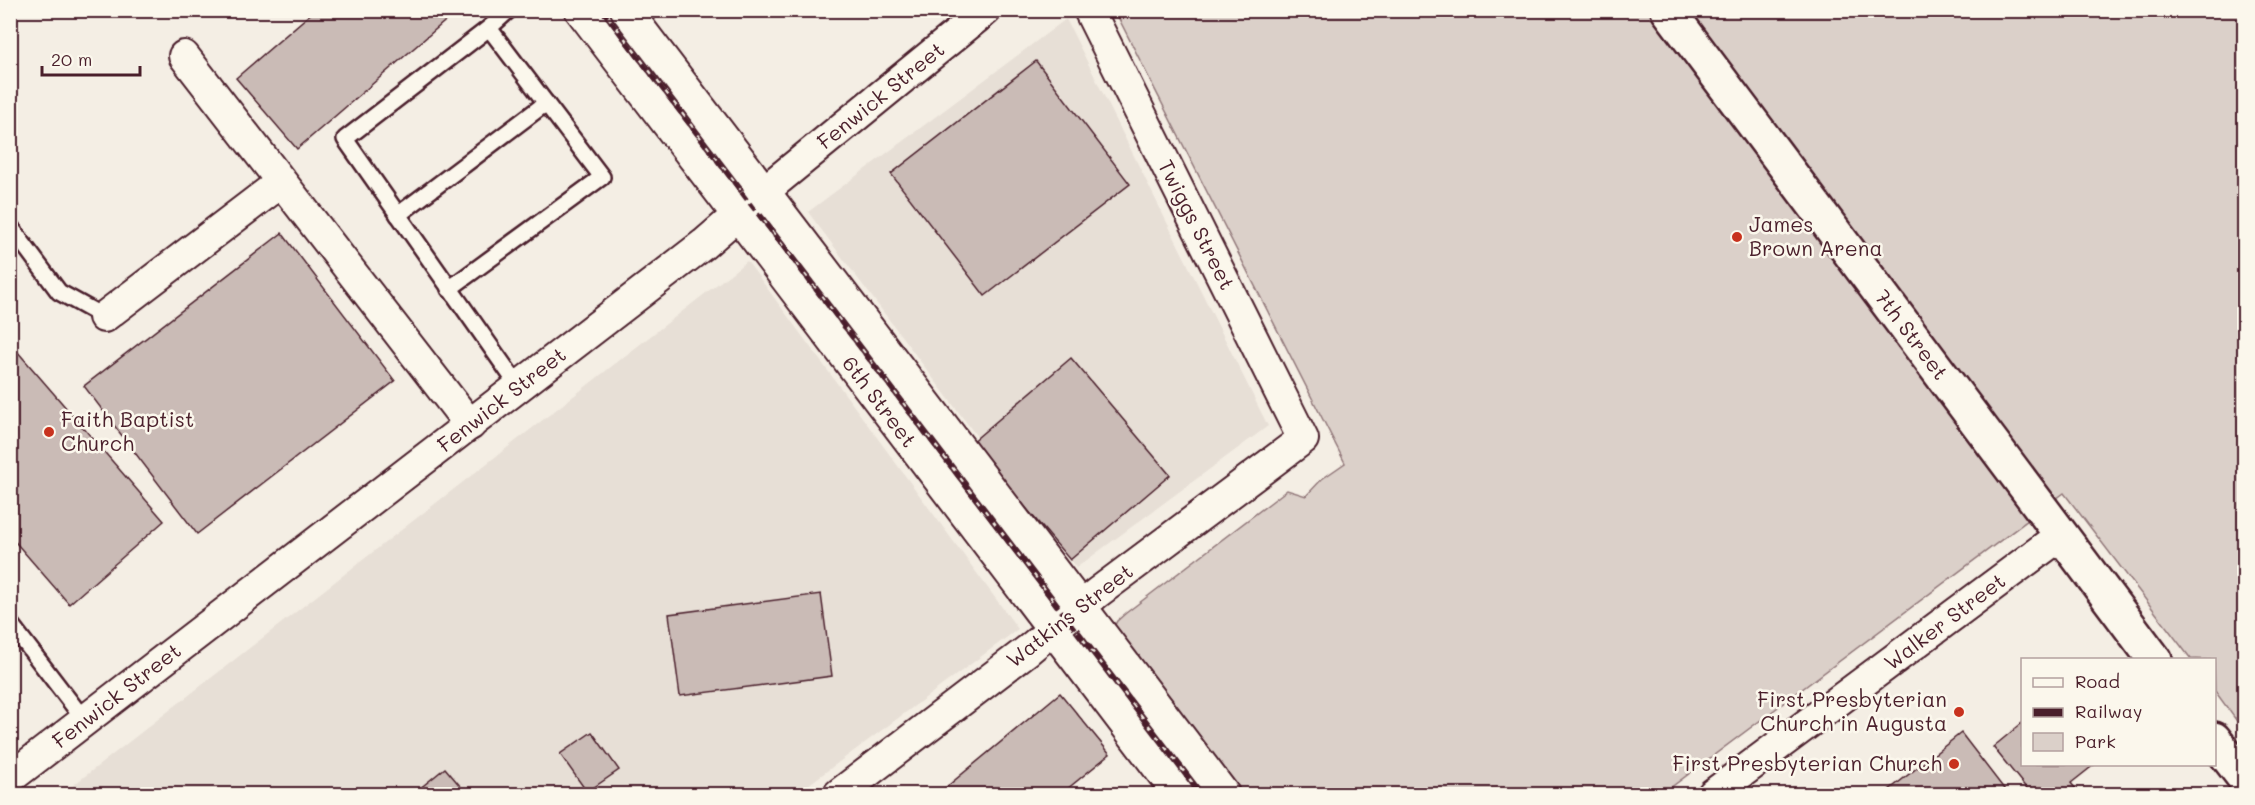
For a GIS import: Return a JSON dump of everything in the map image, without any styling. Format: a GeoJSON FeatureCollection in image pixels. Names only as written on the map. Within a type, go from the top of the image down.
{"type":"FeatureCollection","features":[{"type":"Feature","properties":{"kind":"main road","name":"7th Street"},"geometry":{"type":"LineString","coordinates":[[1668,10],[2153,658]]}},
{"type":"Feature","properties":{"kind":"main road"},"geometry":{"type":"LineString","coordinates":[[2216,742],[2244,778]]}},
{"type":"Feature","properties":{"kind":"street","name":"6th Street"},"geometry":{"type":"LineString","coordinates":[[580,10],[1178,795]]}},
{"type":"Feature","properties":{"kind":"street","name":"6th Street"},"geometry":{"type":"LineString","coordinates":[[626,10],[1224,795]]}},
{"type":"Feature","properties":{"kind":"street","name":"Fenwick Street"},"geometry":{"type":"LineString","coordinates":[[14,767],[85,721],[704,244],[986,10]]}},
{"type":"Feature","properties":{"kind":"street","name":"Twiggs Street"},"geometry":{"type":"LineString","coordinates":[[1089,10],[1303,439]]}},
{"type":"Feature","properties":{"kind":"street"},"geometry":{"type":"LineString","coordinates":[[184,56],[280,183],[470,425]]}},
{"type":"Feature","properties":{"kind":"street"},"geometry":{"type":"LineString","coordinates":[[104,317],[280,183]]}},
{"type":"Feature","properties":{"kind":"street","name":"Watkins Street"},"geometry":{"type":"LineString","coordinates":[[839,795],[1080,607],[1303,439]]}},
{"type":"Feature","properties":{"kind":"street","name":"Walker Street"},"geometry":{"type":"LineString","coordinates":[[1713,795],[2061,535]]}},
{"type":"Feature","properties":{"kind":"lane"},"geometry":{"type":"LineString","coordinates":[[509,10],[345,139],[519,387]]}},
{"type":"Feature","properties":{"kind":"lane"},"geometry":{"type":"LineString","coordinates":[[449,289],[602,177],[489,28]]}},
{"type":"Feature","properties":{"kind":"lane"},"geometry":{"type":"LineString","coordinates":[[398,215],[546,103]]}},
{"type":"Feature","properties":{"kind":"lane"},"geometry":{"type":"LineString","coordinates":[[10,226],[59,292],[104,317]]}},
{"type":"Feature","properties":{"kind":"lane"},"geometry":{"type":"LineString","coordinates":[[10,623],[85,721]]}},
{"type":"Feature","properties":{"kind":"shaded area"},"geometry":{"type":"Polygon","coordinates":[[[1066,19],[1268,426],[1076,568],[808,212],[1066,19]]]}},
{"type":"Feature","properties":{"kind":"shaded area"},"geometry":{"type":"Polygon","coordinates":[[[747,261],[1018,629],[796,794],[62,794],[747,261]]]}},
{"type":"Feature","properties":{"kind":"green space","name":"James Brown Arena"},"geometry":{"type":"Polygon","coordinates":[[[1115,11],[2244,11],[2244,731],[2216,692],[2216,658],[2190,658],[2064,493],[1662,794],[1233,794],[1112,631],[1117,621],[1126,613],[1287,490],[1306,496],[1322,479],[1345,463],[1115,11]]]}},
{"type":"Feature","properties":{"kind":"building"},"geometry":{"type":"Polygon","coordinates":[[[315,10],[458,10],[297,149],[236,78],[315,10]]]}},
{"type":"Feature","properties":{"kind":"building"},"geometry":{"type":"Polygon","coordinates":[[[1036,61],[1130,184],[985,296],[891,174],[1036,61]]]}},
{"type":"Feature","properties":{"kind":"building"},"geometry":{"type":"Polygon","coordinates":[[[282,233],[395,381],[197,534],[84,386],[282,233]]]}},
{"type":"Feature","properties":{"kind":"building","name":"Faith Baptist Church"},"geometry":{"type":"Polygon","coordinates":[[[10,343],[164,521],[69,604],[10,536],[10,343]]]}},
{"type":"Feature","properties":{"kind":"building"},"geometry":{"type":"Polygon","coordinates":[[[1071,358],[1170,475],[1070,560],[971,443],[1071,358]]]}},
{"type":"Feature","properties":{"kind":"building"},"geometry":{"type":"Polygon","coordinates":[[[821,594],[832,676],[680,696],[669,614],[821,594]]]}},
{"type":"Feature","properties":{"kind":"building"},"geometry":{"type":"Polygon","coordinates":[[[1060,693],[1110,754],[1061,794],[938,794],[1060,693]]]}},
{"type":"Feature","properties":{"kind":"building","name":"First Presbyterian Church"},"geometry":{"type":"Polygon","coordinates":[[[2021,724],[2021,766],[2092,766],[2071,783],[2080,794],[2031,794],[1993,747],[2021,724]]]}},
{"type":"Feature","properties":{"kind":"building"},"geometry":{"type":"Polygon","coordinates":[[[592,732],[619,770],[587,792],[560,754],[592,732]]]}},
{"type":"Feature","properties":{"kind":"building","name":"First Presbyterian Church"},"geometry":{"type":"Polygon","coordinates":[[[1961,733],[2008,794],[1884,794],[1961,733]]]}},
{"type":"Feature","properties":{"kind":"building"},"geometry":{"type":"Polygon","coordinates":[[[445,768],[467,794],[413,794],[445,768]]]}},
{"type":"Feature","properties":{"kind":"railway"},"geometry":{"type":"LineString","coordinates":[[602,10],[1201,794]]}},
{"type":"Feature","properties":{"kind":"place","name":"James Brown Arena"},"geometry":{"type":"Point","coordinates":[1737,237]}},
{"type":"Feature","properties":{"kind":"place","name":"Faith Baptist Church"},"geometry":{"type":"Point","coordinates":[49,432]}},
{"type":"Feature","properties":{"kind":"place","name":"First Presbyterian Church in Augusta"},"geometry":{"type":"Point","coordinates":[1959,712]}},
{"type":"Feature","properties":{"kind":"place","name":"First Presbyterian Church"},"geometry":{"type":"Point","coordinates":[1954,764]}}]}
